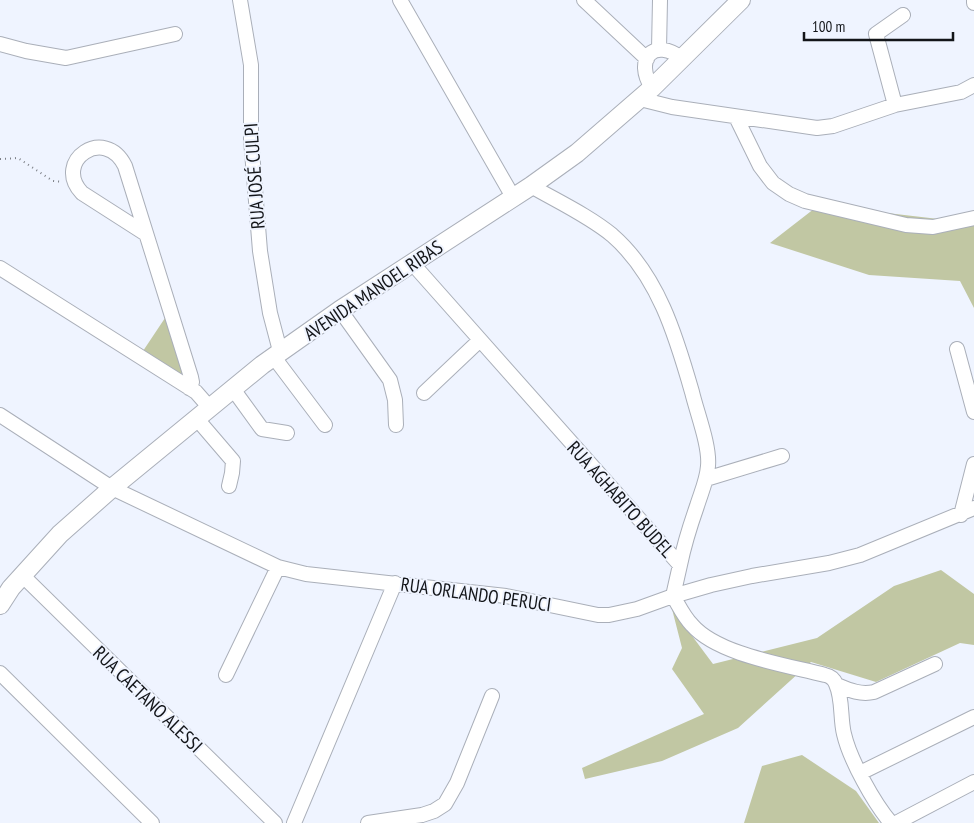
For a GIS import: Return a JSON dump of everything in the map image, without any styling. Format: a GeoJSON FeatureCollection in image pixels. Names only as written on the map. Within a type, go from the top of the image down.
{"type":"FeatureCollection","features":[{"type":"Feature","properties":{"kind":"main road","name":"AVENIDA MANOEL RIBAS"},"geometry":{"type":"LineString","coordinates":[[0,605],[11,587],[60,534],[112,488],[277,354],[340,310],[531,186],[577,153],[646,93],[740,0]]}},
{"type":"Feature","properties":{"kind":"street","name":"RUA JOSÉ CULPI"},"geometry":{"type":"LineString","coordinates":[[240,0],[251,65],[251,139],[260,251],[277,354]]}},
{"type":"Feature","properties":{"kind":"street"},"geometry":{"type":"LineString","coordinates":[[400,0],[514,197]]}},
{"type":"Feature","properties":{"kind":"street"},"geometry":{"type":"LineString","coordinates":[[584,0],[647,59]]}},
{"type":"Feature","properties":{"kind":"street"},"geometry":{"type":"LineString","coordinates":[[659,49],[660,0]]}},
{"type":"Feature","properties":{"kind":"street"},"geometry":{"type":"LineString","coordinates":[[895,105],[876,34],[903,15]]}},
{"type":"Feature","properties":{"kind":"street"},"geometry":{"type":"LineString","coordinates":[[0,44],[66,58],[174,34]]}},
{"type":"Feature","properties":{"kind":"street"},"geometry":{"type":"LineString","coordinates":[[682,59],[670,50],[659,49],[651,54],[645,64],[646,93],[672,108],[817,128],[833,126],[895,105],[961,92],[974,85]]}},
{"type":"Feature","properties":{"kind":"street"},"geometry":{"type":"LineString","coordinates":[[736,117],[760,166],[773,184],[789,194],[805,200],[906,224],[933,227],[974,218]]}},
{"type":"Feature","properties":{"kind":"street"},"geometry":{"type":"LineString","coordinates":[[146,234],[82,193],[73,181],[72,174],[76,160],[86,151],[103,148],[112,150],[118,154],[125,166],[192,380],[189,388]]}},
{"type":"Feature","properties":{"kind":"street"},"geometry":{"type":"LineString","coordinates":[[531,186],[611,234],[632,256],[662,303],[682,358],[709,459],[706,479],[680,565]]}},
{"type":"Feature","properties":{"kind":"street","name":"RUA AGHABITO BUDEL"},"geometry":{"type":"LineString","coordinates":[[412,263],[680,565],[673,596]]}},
{"type":"Feature","properties":{"kind":"street"},"geometry":{"type":"LineString","coordinates":[[0,268],[196,392],[204,414],[233,461],[229,486]]}},
{"type":"Feature","properties":{"kind":"street"},"geometry":{"type":"LineString","coordinates":[[340,310],[390,380],[395,400],[396,425]]}},
{"type":"Feature","properties":{"kind":"street"},"geometry":{"type":"LineString","coordinates":[[424,392],[480,340]]}},
{"type":"Feature","properties":{"kind":"street"},"geometry":{"type":"LineString","coordinates":[[957,349],[974,412]]}},
{"type":"Feature","properties":{"kind":"street"},"geometry":{"type":"LineString","coordinates":[[277,354],[326,425]]}},
{"type":"Feature","properties":{"kind":"street"},"geometry":{"type":"LineString","coordinates":[[234,389],[262,429],[287,433]]}},
{"type":"Feature","properties":{"kind":"street","name":"RUA ORLANDO PERUCI"},"geometry":{"type":"LineString","coordinates":[[0,415],[112,488],[278,567],[306,574],[506,596],[598,615],[623,613],[673,596],[732,580],[829,563],[852,557],[961,515],[974,508]]}},
{"type":"Feature","properties":{"kind":"street"},"geometry":{"type":"LineString","coordinates":[[706,479],[782,456]]}},
{"type":"Feature","properties":{"kind":"street"},"geometry":{"type":"LineString","coordinates":[[961,515],[974,464]]}},
{"type":"Feature","properties":{"kind":"street"},"geometry":{"type":"LineString","coordinates":[[226,675],[278,567]]}},
{"type":"Feature","properties":{"kind":"street"},"geometry":{"type":"LineString","coordinates":[[294,823],[396,583]]}},
{"type":"Feature","properties":{"kind":"street","name":"RUA CAETANO ALESSI"},"geometry":{"type":"LineString","coordinates":[[11,587],[275,823]]}},
{"type":"Feature","properties":{"kind":"street"},"geometry":{"type":"LineString","coordinates":[[673,596],[693,626],[712,641],[755,658],[825,675],[837,684],[858,693],[867,694],[874,692],[935,664]]}},
{"type":"Feature","properties":{"kind":"street"},"geometry":{"type":"LineString","coordinates":[[0,673],[152,823]]}},
{"type":"Feature","properties":{"kind":"street"},"geometry":{"type":"LineString","coordinates":[[837,684],[844,735],[860,773],[876,803],[891,823]]}},
{"type":"Feature","properties":{"kind":"street"},"geometry":{"type":"LineString","coordinates":[[368,823],[422,815],[434,811],[445,804],[457,783],[492,696]]}},
{"type":"Feature","properties":{"kind":"street"},"geometry":{"type":"LineString","coordinates":[[860,773],[974,717]]}},
{"type":"Feature","properties":{"kind":"street"},"geometry":{"type":"LineString","coordinates":[[896,823],[974,782]]}},
{"type":"Feature","properties":{"kind":"path"},"geometry":{"type":"LineString","coordinates":[[0,159],[18,158],[57,183],[73,181]]}},
{"type":"Feature","properties":{"kind":"green space"},"geometry":{"type":"Polygon","coordinates":[[[819,205],[964,222],[974,221],[974,308],[960,281],[869,275],[770,243],[819,205]]]}},
{"type":"Feature","properties":{"kind":"green space"},"geometry":{"type":"Polygon","coordinates":[[[169,312],[186,374],[183,376],[143,351],[169,312]]]}},
{"type":"Feature","properties":{"kind":"green space"},"geometry":{"type":"Polygon","coordinates":[[[941,570],[974,594],[974,645],[960,643],[876,682],[811,662],[738,728],[662,761],[585,779],[582,768],[704,714],[672,669],[682,648],[672,609],[713,664],[817,638],[894,586],[941,570]]]}},
{"type":"Feature","properties":{"kind":"green space"},"geometry":{"type":"Polygon","coordinates":[[[802,755],[856,791],[879,823],[744,823],[762,766],[802,755]]]}}]}
